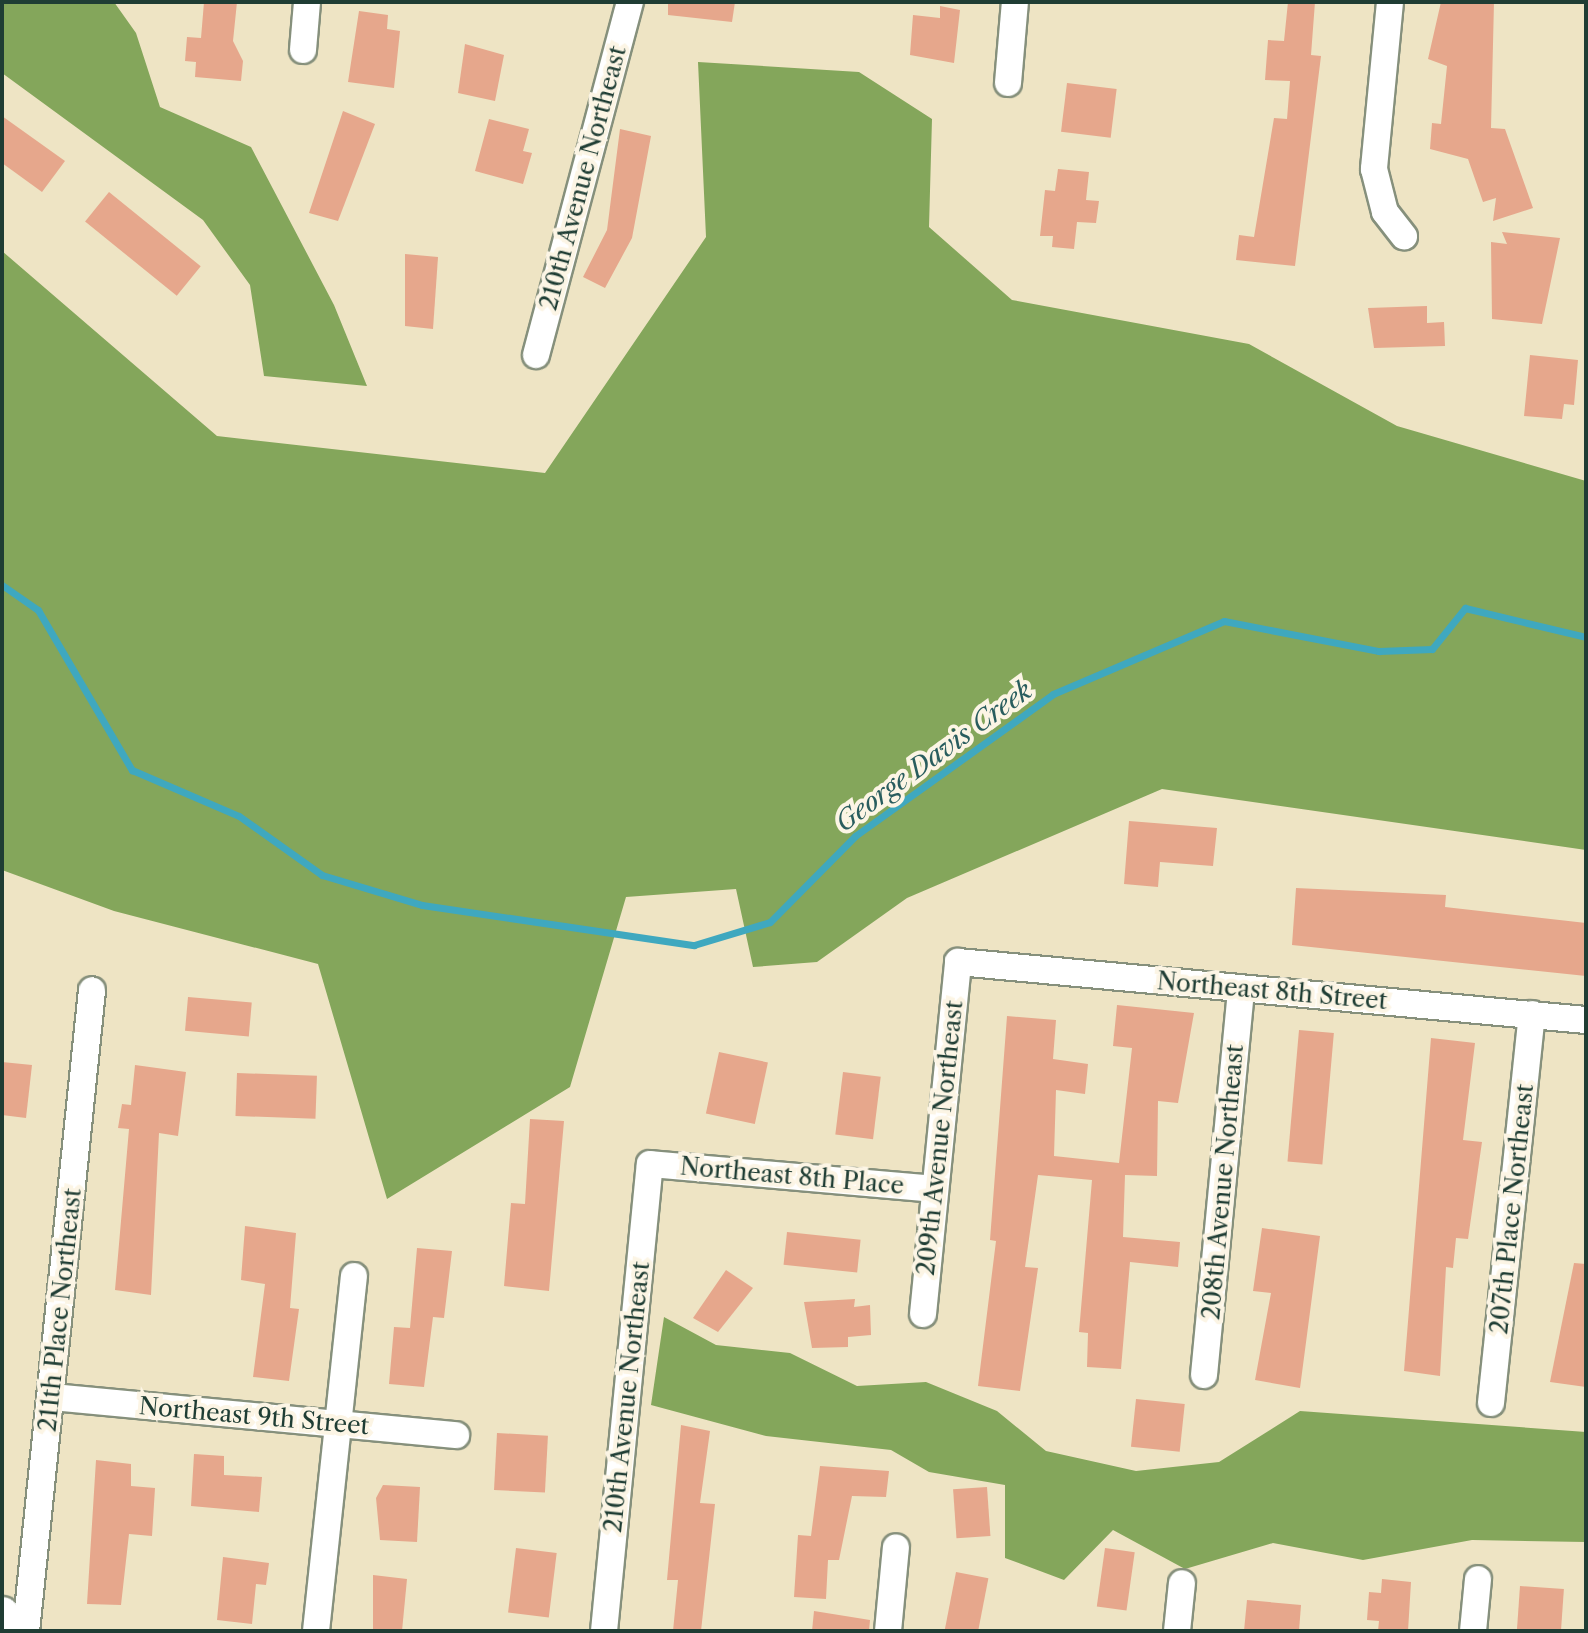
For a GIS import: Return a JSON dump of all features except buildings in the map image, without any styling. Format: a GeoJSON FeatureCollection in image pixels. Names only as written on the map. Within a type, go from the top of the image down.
{"type":"FeatureCollection","features":[{"type":"Feature","properties":{"kind":"street"},"geometry":{"type":"LineString","coordinates":[[303,50],[307,2]]}},
{"type":"Feature","properties":{"kind":"street","name":"210th Avenue Northeast"},"geometry":{"type":"LineString","coordinates":[[536,355],[630,2]]}},
{"type":"Feature","properties":{"kind":"street"},"geometry":{"type":"LineString","coordinates":[[1008,83],[1015,2]]}},
{"type":"Feature","properties":{"kind":"street"},"geometry":{"type":"LineString","coordinates":[[1390,2],[1374,169],[1385,212],[1404,236]]}},
{"type":"Feature","properties":{"kind":"street","name":"Northeast 8th Street"},"geometry":{"type":"LineString","coordinates":[[958,962],[1586,1020]]}},
{"type":"Feature","properties":{"kind":"street","name":"209th Avenue Northeast"},"geometry":{"type":"LineString","coordinates":[[923,1314],[958,962]]}},
{"type":"Feature","properties":{"kind":"street","name":"208th Avenue Northeast"},"geometry":{"type":"LineString","coordinates":[[1204,1375],[1241,989]]}},
{"type":"Feature","properties":{"kind":"street","name":"211th Place Northeast"},"geometry":{"type":"LineString","coordinates":[[26,1631],[92,990]]}},
{"type":"Feature","properties":{"kind":"street","name":"207th Place Northeast"},"geometry":{"type":"LineString","coordinates":[[1491,1403],[1532,1014]]}},
{"type":"Feature","properties":{"kind":"street","name":"210th Avenue Northeast"},"geometry":{"type":"LineString","coordinates":[[604,1631],[650,1164]]}},
{"type":"Feature","properties":{"kind":"street","name":"Northeast 8th Place"},"geometry":{"type":"LineString","coordinates":[[650,1164],[934,1189]]}},
{"type":"Feature","properties":{"kind":"street"},"geometry":{"type":"LineString","coordinates":[[316,1631],[354,1276]]}},
{"type":"Feature","properties":{"kind":"street","name":"Northeast 9th Street"},"geometry":{"type":"LineString","coordinates":[[52,1397],[456,1435]]}},
{"type":"Feature","properties":{"kind":"street"},"geometry":{"type":"LineString","coordinates":[[888,1631],[896,1547]]}},
{"type":"Feature","properties":{"kind":"street"},"geometry":{"type":"LineString","coordinates":[[1473,1631],[1478,1579]]}},
{"type":"Feature","properties":{"kind":"street"},"geometry":{"type":"LineString","coordinates":[[1177,1631],[1182,1583]]}},
{"type":"Feature","properties":{"kind":"street"},"geometry":{"type":"LineString","coordinates":[[2,1614],[12,1631]]}},
{"type":"Feature","properties":{"kind":"green space"},"geometry":{"type":"Polygon","coordinates":[[[2,2],[114,2],[136,33],[160,107],[251,147],[334,305],[367,386],[264,376],[250,285],[203,220],[2,73],[2,2]]]}},
{"type":"Feature","properties":{"kind":"green space"},"geometry":{"type":"Polygon","coordinates":[[[698,62],[859,72],[932,119],[929,227],[1012,300],[1249,344],[1397,426],[1586,481],[1586,850],[1162,789],[907,898],[817,962],[753,967],[736,889],[626,897],[570,1087],[387,1199],[318,964],[114,911],[2,870],[2,251],[217,436],[545,473],[706,237],[698,62]]]}},
{"type":"Feature","properties":{"kind":"green space"},"geometry":{"type":"Polygon","coordinates":[[[664,1317],[716,1345],[790,1353],[857,1386],[926,1382],[997,1411],[1046,1451],[1136,1471],[1219,1462],[1300,1411],[1586,1432],[1586,1542],[1472,1540],[1363,1560],[1273,1543],[1185,1569],[1113,1530],[1064,1580],[1005,1558],[1005,1485],[929,1472],[891,1450],[766,1436],[651,1405],[664,1317]]]}},
{"type":"Feature","properties":{"kind":"waterway","name":"George Davis Creek"},"geometry":{"type":"LineString","coordinates":[[2,585],[38,610],[132,770],[239,816],[322,875],[422,905],[694,945],[770,922],[855,836],[1053,694],[1224,621],[1379,651],[1432,649],[1465,608],[1586,637]]}}]}
